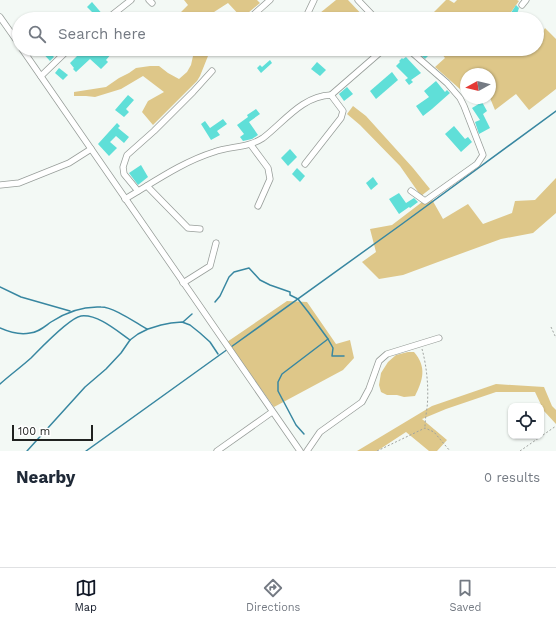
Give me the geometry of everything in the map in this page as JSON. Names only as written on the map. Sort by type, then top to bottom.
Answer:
[{"type":"street","points":[[116,12],[131,0]]},
{"type":"street","points":[[256,12],[270,0]]},
{"type":"street","points":[[308,12],[314,0]]},
{"type":"street","points":[[358,0],[369,12]]},
{"type":"street","points":[[0,18],[12,34]]},
{"type":"street","points":[[27,56],[300,451]]},
{"type":"street","points":[[41,76],[62,56]]},
{"type":"street","points":[[125,198],[184,164],[215,151],[251,145],[263,138],[287,116],[314,98],[323,95],[331,95],[376,56]]},
{"type":"street","points":[[411,191],[425,201],[476,164],[483,155],[460,98],[447,83],[416,56]]},
{"type":"street","points":[[138,191],[124,174],[123,167],[127,155],[154,131],[212,71]]},
{"type":"street","points":[[306,164],[341,118],[343,111],[331,95]]},
{"type":"street","points":[[251,145],[268,168],[270,179],[258,206]]},
{"type":"street","points":[[0,186],[19,183],[69,163],[91,149]]},
{"type":"street","points":[[147,186],[188,228],[200,229]]},
{"type":"street","points":[[184,283],[210,266],[216,242]]},
{"type":"street","points":[[307,451],[320,432],[362,402],[369,389],[379,361],[387,354],[440,338]]},
{"type":"street","points":[[217,451],[272,412]]},
{"type":"path","points":[[551,327],[556,338]]},
{"type":"path","points":[[421,343],[424,357],[427,390],[425,428]]},
{"type":"path","points":[[520,451],[556,426]]},
{"type":"path","points":[[377,451],[425,428],[434,432],[450,451]]},
{"type":"shaded area","points":[[184,0],[257,0],[260,3],[249,12],[236,12],[228,3],[214,12],[181,12],[188,5]]},
{"type":"shaded area","points":[[336,0],[348,0],[359,12],[321,12]]},
{"type":"shaded area","points":[[446,0],[454,3],[457,0],[519,1],[511,12],[434,12]]},
{"type":"shaded area","points":[[545,28],[556,39],[556,89],[529,110],[516,94],[495,110],[492,104],[496,104],[496,68],[460,68],[460,89],[435,67],[445,58],[443,56],[544,56]]},
{"type":"shaded area","points":[[193,56],[208,56],[197,81],[153,125],[142,112],[148,101],[164,92],[143,76],[121,89],[95,97],[74,96],[74,92],[106,87],[136,68],[159,66],[179,79],[187,72],[191,65]]},
{"type":"shaded area","points":[[353,106],[366,116],[430,189],[421,196],[400,166],[360,125],[347,114]]},
{"type":"shaded area","points":[[556,178],[556,213],[533,233],[501,239],[403,275],[379,279],[362,262],[376,252],[370,229],[392,225],[430,196],[443,219],[468,204],[483,224],[512,213],[515,201],[535,200]]},
{"type":"shaded area","points":[[287,301],[307,302],[336,344],[350,340],[354,358],[343,370],[274,407],[227,342]]},
{"type":"shaded area","points":[[414,352],[421,363],[422,368],[422,379],[415,396],[404,397],[387,395],[381,392],[379,385],[381,373],[388,362],[396,355]]},
{"type":"shaded area","points":[[496,384],[544,387],[552,406],[556,410],[556,424],[544,411],[544,403],[540,403],[535,392],[496,392],[422,419],[447,440],[437,451],[429,451],[406,432],[377,451],[357,451],[432,406]]},
{"type":"building","points":[[92,2],[101,12],[92,12],[87,7]]},
{"type":"building","points":[[516,5],[519,8],[518,12],[512,12]]},
{"type":"building","points":[[45,56],[54,57],[50,61]]},
{"type":"building","points":[[77,56],[109,56],[106,60],[108,62],[101,69],[90,59],[76,72],[70,63]]},
{"type":"building","points":[[406,57],[421,73],[411,80],[413,82],[409,85],[405,80],[408,78],[396,66],[402,58],[403,59]]},
{"type":"building","points":[[270,60],[272,63],[261,73],[257,68],[260,65],[262,67]]},
{"type":"building","points":[[317,62],[326,70],[320,76],[311,69]]},
{"type":"building","points":[[59,68],[68,75],[63,80],[55,73]]},
{"type":"building","points":[[392,72],[398,80],[376,99],[370,91]]},
{"type":"building","points":[[436,81],[445,92],[447,90],[450,93],[423,116],[416,106],[429,97],[424,91]]},
{"type":"building","points":[[347,87],[353,94],[344,101],[339,94]]},
{"type":"building","points":[[128,95],[134,100],[126,109],[129,112],[124,117],[115,110]]},
{"type":"building","points":[[479,104],[483,104],[487,111],[483,114],[490,128],[479,134],[475,122],[480,120],[472,108]]},
{"type":"building","points":[[256,109],[260,114],[249,122],[258,135],[252,139],[243,141],[240,137],[244,134],[237,125],[248,117],[247,115]]},
{"type":"building","points":[[223,119],[227,124],[217,131],[220,135],[211,140],[201,124],[205,121],[210,128]]},
{"type":"building","points":[[117,123],[120,126],[118,128],[129,137],[124,143],[116,136],[110,142],[117,148],[109,156],[98,144]]},
{"type":"building","points":[[454,126],[465,139],[468,137],[472,142],[461,152],[445,134]]},
{"type":"building","points":[[290,149],[297,157],[288,166],[281,158]]},
{"type":"building","points":[[141,165],[148,177],[138,185],[129,173]]},
{"type":"building","points":[[297,168],[305,176],[300,182],[292,174]]},
{"type":"building","points":[[373,177],[378,184],[371,190],[366,183]]},
{"type":"building","points":[[399,193],[406,203],[414,198],[418,202],[399,214],[389,199]]},
{"type":"waterway","points":[[231,347],[556,111]]},
{"type":"waterway","points":[[215,302],[220,296],[229,277],[234,272],[249,268],[260,280],[290,292],[290,295],[298,299],[328,339],[333,348],[332,356],[344,356]]},
{"type":"waterway","points":[[0,287],[21,297],[70,311]]},
{"type":"waterway","points":[[0,328],[11,332],[26,334],[36,332],[57,318],[68,313],[81,309],[101,307],[125,316],[147,329]]},
{"type":"waterway","points":[[183,322],[192,314]]},
{"type":"waterway","points":[[0,384],[70,322],[81,316],[101,320],[130,340]]},
{"type":"waterway","points":[[27,451],[85,387],[106,369],[121,353],[130,340],[138,334],[161,325],[182,322],[190,325],[200,333],[210,342],[218,354]]},
{"type":"waterway","points":[[304,434],[296,425],[278,391],[278,382],[282,374],[328,339]]},
{"type":"waterway","points":[[86,451],[228,349]]}]
